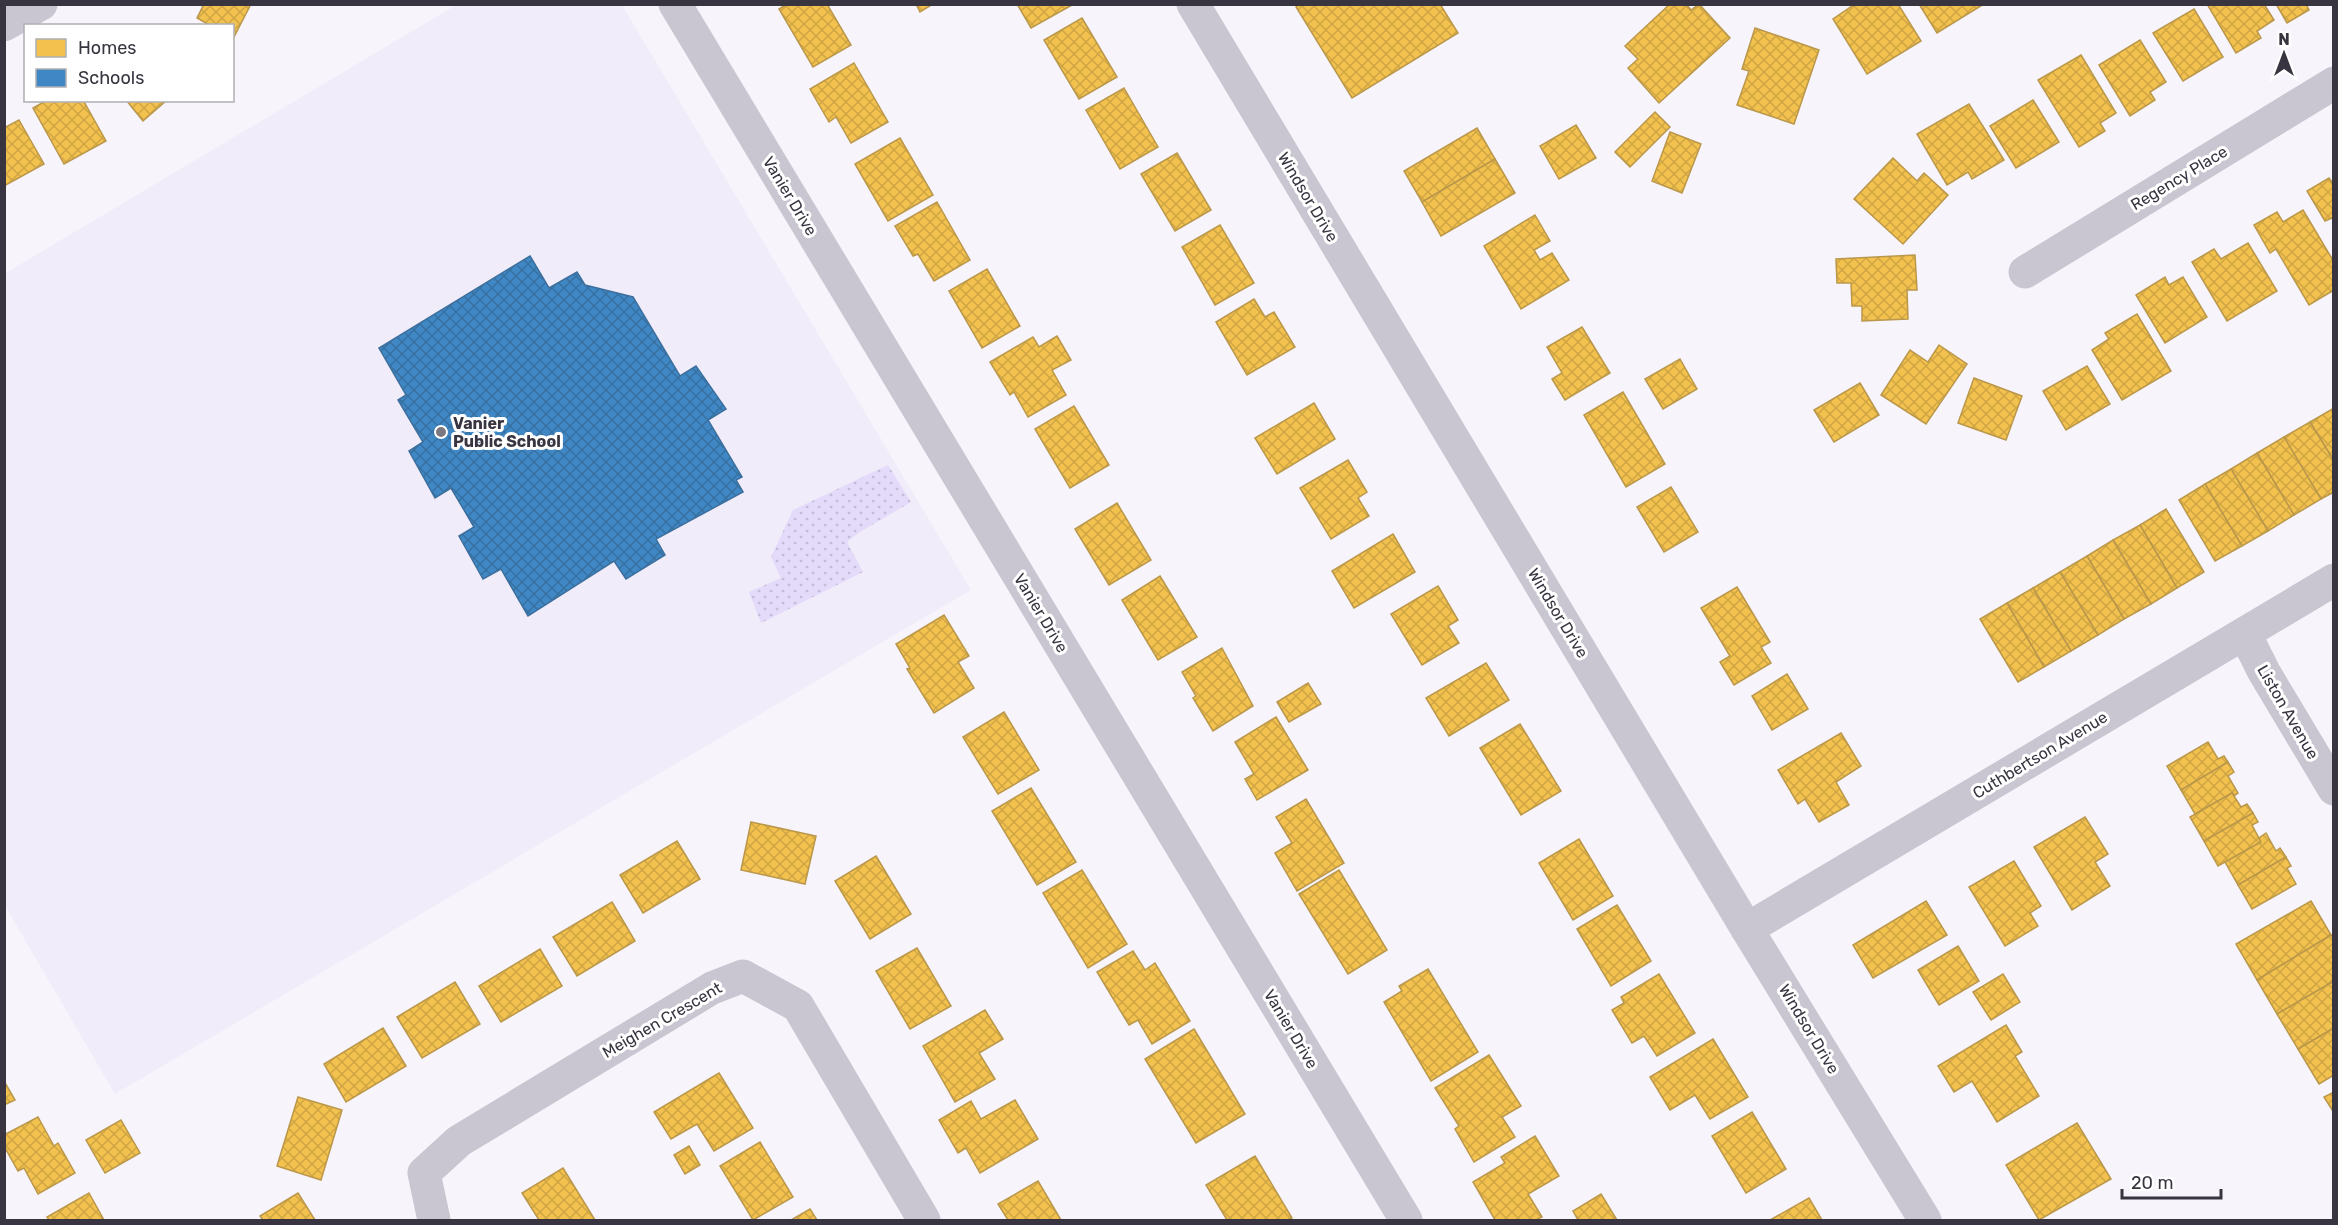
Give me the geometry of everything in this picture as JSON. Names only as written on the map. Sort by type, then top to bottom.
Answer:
[{"type":"street","points":[[4,25],[41,4]]},
{"type":"street","name":"Vanier Drive","points":[[675,4],[1406,1221]]},
{"type":"street","name":"Windsor Drive","points":[[1193,4],[1925,1221]]},
{"type":"street","name":"Regency Place","points":[[2025,272],[2334,83]]},
{"type":"street","name":"Cuthbertson Avenue","points":[[1748,929],[2334,580]]},
{"type":"street","name":"Liston Avenue","points":[[2245,634],[2264,672],[2334,789]]},
{"type":"street","name":"Meighen Crescent","points":[[434,1221],[424,1173],[459,1141],[712,988],[743,976],[798,1006],[924,1221]]},
{"type":"shaded area","name":"Vanier Public School","points":[[456,5],[622,5],[971,590],[115,1094],[5,906],[4,274]]},
{"type":"shaded area","points":[[888,465],[911,502],[847,542],[863,572],[761,623],[749,592],[781,578],[771,557],[793,510]]},
{"type":"building: Homes","points":[[204,4],[251,4],[234,37],[234,24],[208,24],[197,18]]},
{"type":"building: Homes","points":[[787,4],[827,4],[851,45],[813,67],[779,9]]},
{"type":"building: Homes","points":[[916,4],[933,4],[920,12]]},
{"type":"building: Homes","points":[[1017,4],[1072,4],[1072,5],[1031,28]]},
{"type":"building: Homes","points":[[1300,4],[1440,4],[1458,33],[1352,98],[1296,7]]},
{"type":"building: Homes","points":[[1670,4],[1686,4],[1691,10],[1699,4],[1730,38],[1659,103],[1628,68],[1638,59],[1625,46]]},
{"type":"building: Homes","points":[[1855,4],[1898,4],[1921,41],[1867,74],[1833,19]]},
{"type":"building: Homes","points":[[1919,4],[1984,4],[1937,33]]},
{"type":"building: Homes","points":[[2207,4],[2264,4],[2274,20],[2257,31],[2261,38],[2236,53]]},
{"type":"building: Homes","points":[[2276,4],[2306,4],[2309,10],[2287,23]]},
{"type":"building: Homes","points":[[2194,9],[2223,57],[2183,81],[2153,33]]},
{"type":"building: Homes","points":[[1082,18],[1117,77],[1079,99],[1044,40]]},
{"type":"building: Homes","points":[[1755,28],[1819,50],[1794,124],[1737,105],[1749,71],[1742,69]]},
{"type":"building: Homes","points":[[2140,40],[2166,82],[2150,92],[2155,100],[2130,116],[2099,65]]},
{"type":"building: Homes","points":[[2081,55],[2116,113],[2100,123],[2105,131],[2079,147],[2038,80]]},
{"type":"building: Homes","points":[[854,63],[888,122],[851,143],[836,117],[829,122],[810,89]]},
{"type":"building: Homes","points":[[1124,88],[1158,147],[1120,169],[1086,110]]},
{"type":"building: Homes","points":[[2033,100],[2059,142],[2016,168],[1990,126]]},
{"type":"building: Homes","points":[[44,102],[84,102],[106,141],[64,164],[33,108]]},
{"type":"building: Homes","points":[[128,102],[165,102],[143,121]]},
{"type":"building: Homes","points":[[1969,104],[2004,160],[1972,179],[1968,172],[1947,185],[1917,134]]},
{"type":"building: Homes","points":[[1655,112],[1670,127],[1630,167],[1615,152]]},
{"type":"building: Homes","points":[[19,120],[44,164],[4,186],[4,128]]},
{"type":"building: Homes","points":[[1576,125],[1596,158],[1559,179],[1540,146]]},
{"type":"building: Homes","points":[[1477,128],[1495,159],[1422,202],[1404,171]]},
{"type":"building: Homes","points":[[1670,132],[1701,144],[1682,193],[1652,181]]},
{"type":"building: Homes","points":[[900,138],[933,195],[888,221],[855,164]]},
{"type":"building: Homes","points":[[1177,153],[1211,210],[1175,231],[1141,174]]},
{"type":"building: Homes","points":[[1893,158],[1917,181],[1924,173],[1948,195],[1903,244],[1854,199]]},
{"type":"building: Homes","points":[[1495,159],[1515,193],[1441,236],[1422,202]]},
{"type":"building: Homes","points":[[2329,178],[2334,185],[2334,221],[2332,218],[2325,221],[2307,191]]},
{"type":"building: Homes","points":[[937,202],[970,260],[934,281],[918,254],[913,256],[895,226]]},
{"type":"building: Homes","points":[[2303,210],[2334,262],[2334,290],[2309,305],[2276,249],[2270,253],[2254,225],[2277,212],[2283,222]]},
{"type":"building: Homes","points":[[1535,215],[1550,241],[1534,250],[1540,260],[1552,253],[1569,280],[1521,309],[1484,246]]},
{"type":"building: Homes","points":[[1220,225],[1254,283],[1215,305],[1182,247]]},
{"type":"building: Homes","points":[[2248,243],[2277,291],[2227,321],[2192,262],[2214,249],[2221,259]]},
{"type":"building: Homes","points":[[1915,255],[1917,290],[1907,290],[1908,319],[1862,321],[1862,306],[1852,306],[1851,283],[1837,283],[1836,259]]},
{"type":"building: Homes","points":[[987,269],[1020,326],[982,348],[949,291]]},
{"type":"building: Homes","points":[[2165,277],[2169,285],[2183,277],[2207,317],[2165,343],[2136,295]]},
{"type":"building: Homes","points":[[1254,299],[1265,317],[1274,312],[1295,347],[1247,375],[1216,322]]},
{"type":"building: Homes","points":[[2137,314],[2171,371],[2122,400],[2092,350],[2109,339],[2105,333]]},
{"type":"building: Homes","points":[[1582,327],[1610,373],[1565,400],[1552,379],[1562,373],[1547,347]]},
{"type":"building: Homes","points":[[1057,336],[1071,360],[1052,370],[1066,395],[1028,417],[1014,392],[1010,395],[990,362],[1033,337],[1039,347]]},
{"type":"building: Homes","points":[[1939,345],[1967,364],[1926,424],[1881,395],[1910,350],[1928,362]]},
{"type":"building: Homes","points":[[1680,359],[1697,389],[1663,409],[1645,379]]},
{"type":"building: Homes","points":[[2087,366],[2110,404],[2066,430],[2043,391]]},
{"type":"building: Homes","points":[[1974,378],[2022,396],[2006,440],[1958,423]]},
{"type":"building: Homes","points":[[1860,383],[1879,415],[1834,442],[1814,410]]},
{"type":"building: Homes","points":[[1623,392],[1665,464],[1626,487],[1584,415]]},
{"type":"building: Homes","points":[[1314,403],[1335,439],[1277,474],[1255,438]]},
{"type":"building: Homes","points":[[1074,406],[1109,465],[1070,488],[1035,429]]},
{"type":"building: Homes","points":[[2334,408],[2334,461],[2310,422]]},
{"type":"building: Homes","points":[[2310,422],[2334,461],[2334,492],[2321,499],[2284,437]]},
{"type":"building: Homes","points":[[2284,437],[2321,499],[2294,515],[2257,453]]},
{"type":"building: Homes","points":[[2257,453],[2294,515],[2268,531],[2231,469]]},
{"type":"building: Homes","points":[[1348,460],[1367,492],[1358,498],[1369,516],[1331,539],[1300,488]]},
{"type":"building: Homes","points":[[2231,469],[2268,531],[2242,546],[2205,484]]},
{"type":"building: Homes","points":[[2205,484],[2242,546],[2215,561],[2179,500]]},
{"type":"building: Homes","points":[[1671,487],[1698,532],[1664,552],[1637,507]]},
{"type":"building: Homes","points":[[1117,503],[1151,560],[1109,585],[1075,529]]},
{"type":"building: Homes","points":[[2166,509],[2204,572],[2177,588],[2140,525]]},
{"type":"building: Homes","points":[[2140,525],[2177,588],[2151,604],[2113,540]]},
{"type":"building: Homes","points":[[1393,534],[1415,572],[1354,608],[1332,571]]},
{"type":"building: Homes","points":[[2113,540],[2151,604],[2124,619],[2087,556]]},
{"type":"building: Homes","points":[[2087,556],[2124,619],[2098,635],[2060,572]]},
{"type":"building: Homes","points":[[2060,572],[2098,635],[2071,651],[2033,588]]},
{"type":"building: Homes","points":[[1160,576],[1197,637],[1158,660],[1122,600]]},
{"type":"building: Homes","points":[[1438,586],[1458,620],[1448,626],[1459,643],[1422,665],[1391,614]]},
{"type":"building: Homes","points":[[1737,587],[1770,642],[1761,647],[1771,663],[1734,685],[1720,662],[1730,656],[1701,608]]},
{"type":"building: Homes","points":[[2033,588],[2071,651],[2044,667],[2007,603]]},
{"type":"building: Homes","points":[[2007,603],[2044,667],[2018,682],[1980,619]]},
{"type":"building: Homes","points":[[944,615],[969,656],[958,662],[974,688],[934,713],[907,669],[910,668],[896,644]]},
{"type":"building: Homes","points":[[1222,648],[1253,706],[1213,731],[1193,698],[1196,696],[1182,672]]},
{"type":"building: Homes","points":[[1486,663],[1509,700],[1449,736],[1426,698]]},
{"type":"building: Homes","points":[[1787,674],[1808,709],[1772,730],[1752,696]]},
{"type":"building: Homes","points":[[1308,683],[1321,704],[1289,722],[1277,702]]},
{"type":"building: Homes","points":[[1004,712],[1039,770],[998,794],[963,737]]},
{"type":"building: Homes","points":[[1276,717],[1308,770],[1257,800],[1245,779],[1254,774],[1235,742]]},
{"type":"building: Homes","points":[[1520,724],[1561,791],[1521,815],[1480,748]]},
{"type":"building: Homes","points":[[1841,733],[1861,766],[1836,782],[1849,805],[1819,822],[1805,799],[1798,804],[1778,770]]},
{"type":"building: Homes","points":[[2208,742],[2218,759],[2224,756],[2228,762],[2181,790],[2167,766]]},
{"type":"building: Homes","points":[[2228,762],[2234,772],[2228,776],[2238,793],[2234,796],[2232,793],[2195,814],[2181,790]]},
{"type":"building: Homes","points":[[1031,788],[1076,862],[1037,885],[992,811]]},
{"type":"building: Homes","points":[[2232,793],[2241,807],[2247,804],[2253,813],[2204,841],[2190,817]]},
{"type":"building: Homes","points":[[1306,799],[1344,863],[1297,891],[1275,853],[1292,843],[1276,817]]},
{"type":"building: Homes","points":[[2253,813],[2258,822],[2252,825],[2261,842],[2218,866],[2204,841]]},
{"type":"building: Homes","points":[[2085,817],[2108,854],[2095,862],[2110,886],[2072,910],[2034,847]]},
{"type":"building: Homes","points":[[751,822],[816,836],[805,884],[741,870]]},
{"type":"building: Homes","points":[[2266,833],[2276,851],[2280,848],[2286,857],[2238,885],[2225,862],[2261,842],[2259,838]]},
{"type":"building: Homes","points":[[1579,839],[1613,896],[1573,920],[1539,863]]},
{"type":"building: Homes","points":[[677,841],[700,879],[643,913],[620,875]]},
{"type":"building: Homes","points":[[876,856],[911,914],[870,939],[835,881]]},
{"type":"building: Homes","points":[[2286,857],[2291,866],[2287,868],[2296,884],[2252,909],[2238,885]]},
{"type":"building: Homes","points":[[2014,861],[2041,906],[2030,913],[2038,926],[2005,946],[1969,887]]},
{"type":"building: Homes","points":[[1082,870],[1127,944],[1088,968],[1043,893]]},
{"type":"building: Homes","points":[[1339,870],[1387,950],[1348,974],[1299,894]]},
{"type":"building: Homes","points":[[1926,901],[1947,935],[1873,978],[1853,945]]},
{"type":"building: Homes","points":[[2311,901],[2331,935],[2257,980],[2236,944]]},
{"type":"building: Homes","points":[[612,902],[635,941],[577,976],[553,937]]},
{"type":"building: Homes","points":[[1617,905],[1651,961],[1611,986],[1577,929]]},
{"type":"building: Homes","points":[[2331,935],[2334,939],[2334,981],[2277,1014],[2257,980]]},
{"type":"building: Homes","points":[[1958,946],[1979,981],[1939,1005],[1918,970]]},
{"type":"building: Homes","points":[[917,948],[951,1006],[910,1029],[876,971]]},
{"type":"building: Homes","points":[[540,949],[562,986],[501,1022],[479,986]]},
{"type":"building: Homes","points":[[1133,951],[1145,970],[1155,963],[1190,1021],[1152,1044],[1138,1020],[1129,1025],[1097,972]]},
{"type":"building: Homes","points":[[1428,969],[1478,1052],[1431,1081],[1384,1002],[1402,991],[1399,986]]},
{"type":"building: Homes","points":[[1659,974],[1695,1033],[1657,1056],[1644,1036],[1632,1043],[1612,1010],[1624,1003],[1621,997]]},
{"type":"building: Homes","points":[[2003,974],[2020,1002],[1991,1020],[1973,992]]},
{"type":"building: Homes","points":[[2334,981],[2334,1028],[2298,1049],[2277,1014]]},
{"type":"building: Homes","points":[[455,982],[480,1024],[422,1058],[397,1017]]},
{"type":"building: Homes","points":[[985,1010],[1003,1039],[979,1053],[995,1079],[955,1102],[923,1046]]},
{"type":"building: Homes","points":[[2006,1025],[2022,1052],[2015,1056],[2039,1096],[1997,1122],[1972,1081],[1954,1092],[1938,1066]]},
{"type":"building: Homes","points":[[383,1028],[406,1066],[346,1102],[324,1064]]},
{"type":"building: Homes","points":[[2334,1028],[2334,1075],[2319,1084],[2298,1049]]},
{"type":"building: Homes","points":[[1194,1029],[1245,1114],[1196,1143],[1145,1059]]},
{"type":"building: Homes","points":[[1713,1039],[1748,1097],[1710,1119],[1695,1095],[1670,1110],[1650,1077]]},
{"type":"building: Homes","points":[[1489,1055],[1521,1106],[1502,1117],[1515,1137],[1474,1162],[1455,1129],[1459,1126],[1435,1088]]},
{"type":"building: Homes","points":[[719,1073],[753,1128],[714,1151],[697,1124],[671,1139],[654,1112]]},
{"type":"building: Homes","points":[[4,1081],[15,1100],[4,1105]]},
{"type":"building: Homes","points":[[2334,1092],[2334,1113],[2324,1097]]},
{"type":"building: Homes","points":[[298,1097],[342,1110],[321,1180],[277,1166]]},
{"type":"building: Homes","points":[[1015,1100],[1038,1139],[980,1173],[966,1148],[958,1153],[939,1120],[971,1101],[981,1119]]},
{"type":"building: Homes","points":[[1752,1112],[1786,1169],[1746,1193],[1712,1136]]},
{"type":"building: Homes","points":[[38,1117],[54,1146],[58,1143],[75,1173],[38,1194],[24,1168],[18,1171],[4,1146],[4,1135]]},
{"type":"building: Homes","points":[[121,1120],[140,1153],[105,1173],[86,1140]]},
{"type":"building: Homes","points":[[2077,1123],[2111,1179],[2039,1220],[2006,1165]]},
{"type":"building: Homes","points":[[1535,1136],[1559,1176],[1528,1194],[1542,1217],[1536,1220],[1495,1220],[1473,1182],[1505,1163],[1501,1157]]},
{"type":"building: Homes","points":[[760,1142],[793,1197],[753,1220],[720,1166]]},
{"type":"building: Homes","points":[[689,1146],[700,1165],[685,1174],[674,1155]]},
{"type":"building: Homes","points":[[1255,1156],[1292,1218],[1288,1220],[1227,1220],[1206,1185]]},
{"type":"building: Homes","points":[[563,1168],[595,1220],[539,1220],[522,1193]]},
{"type":"building: Homes","points":[[1038,1181],[1061,1220],[1008,1220],[998,1204]]},
{"type":"building: Homes","points":[[89,1193],[104,1220],[49,1220],[47,1217]]},
{"type":"building: Homes","points":[[298,1193],[315,1220],[263,1220],[260,1216]]},
{"type":"building: Homes","points":[[1601,1194],[1617,1220],[1578,1220],[1573,1211]]},
{"type":"building: Homes","points":[[1809,1198],[1822,1220],[1770,1220]]},
{"type":"building: Homes","points":[[810,1209],[817,1220],[791,1220]]},
{"type":"building: Schools","points":[[530,256],[549,288],[577,272],[585,285],[633,297],[680,376],[696,366],[726,409],[708,420],[742,477],[736,480],[743,492],[656,539],[665,555],[626,579],[614,561],[528,616],[501,569],[483,579],[459,536],[474,527],[451,488],[435,498],[409,451],[423,442],[398,400],[406,395],[379,348]]},
{"type":"place","name":"Vanier Public School","points":[[441,432]]}]
